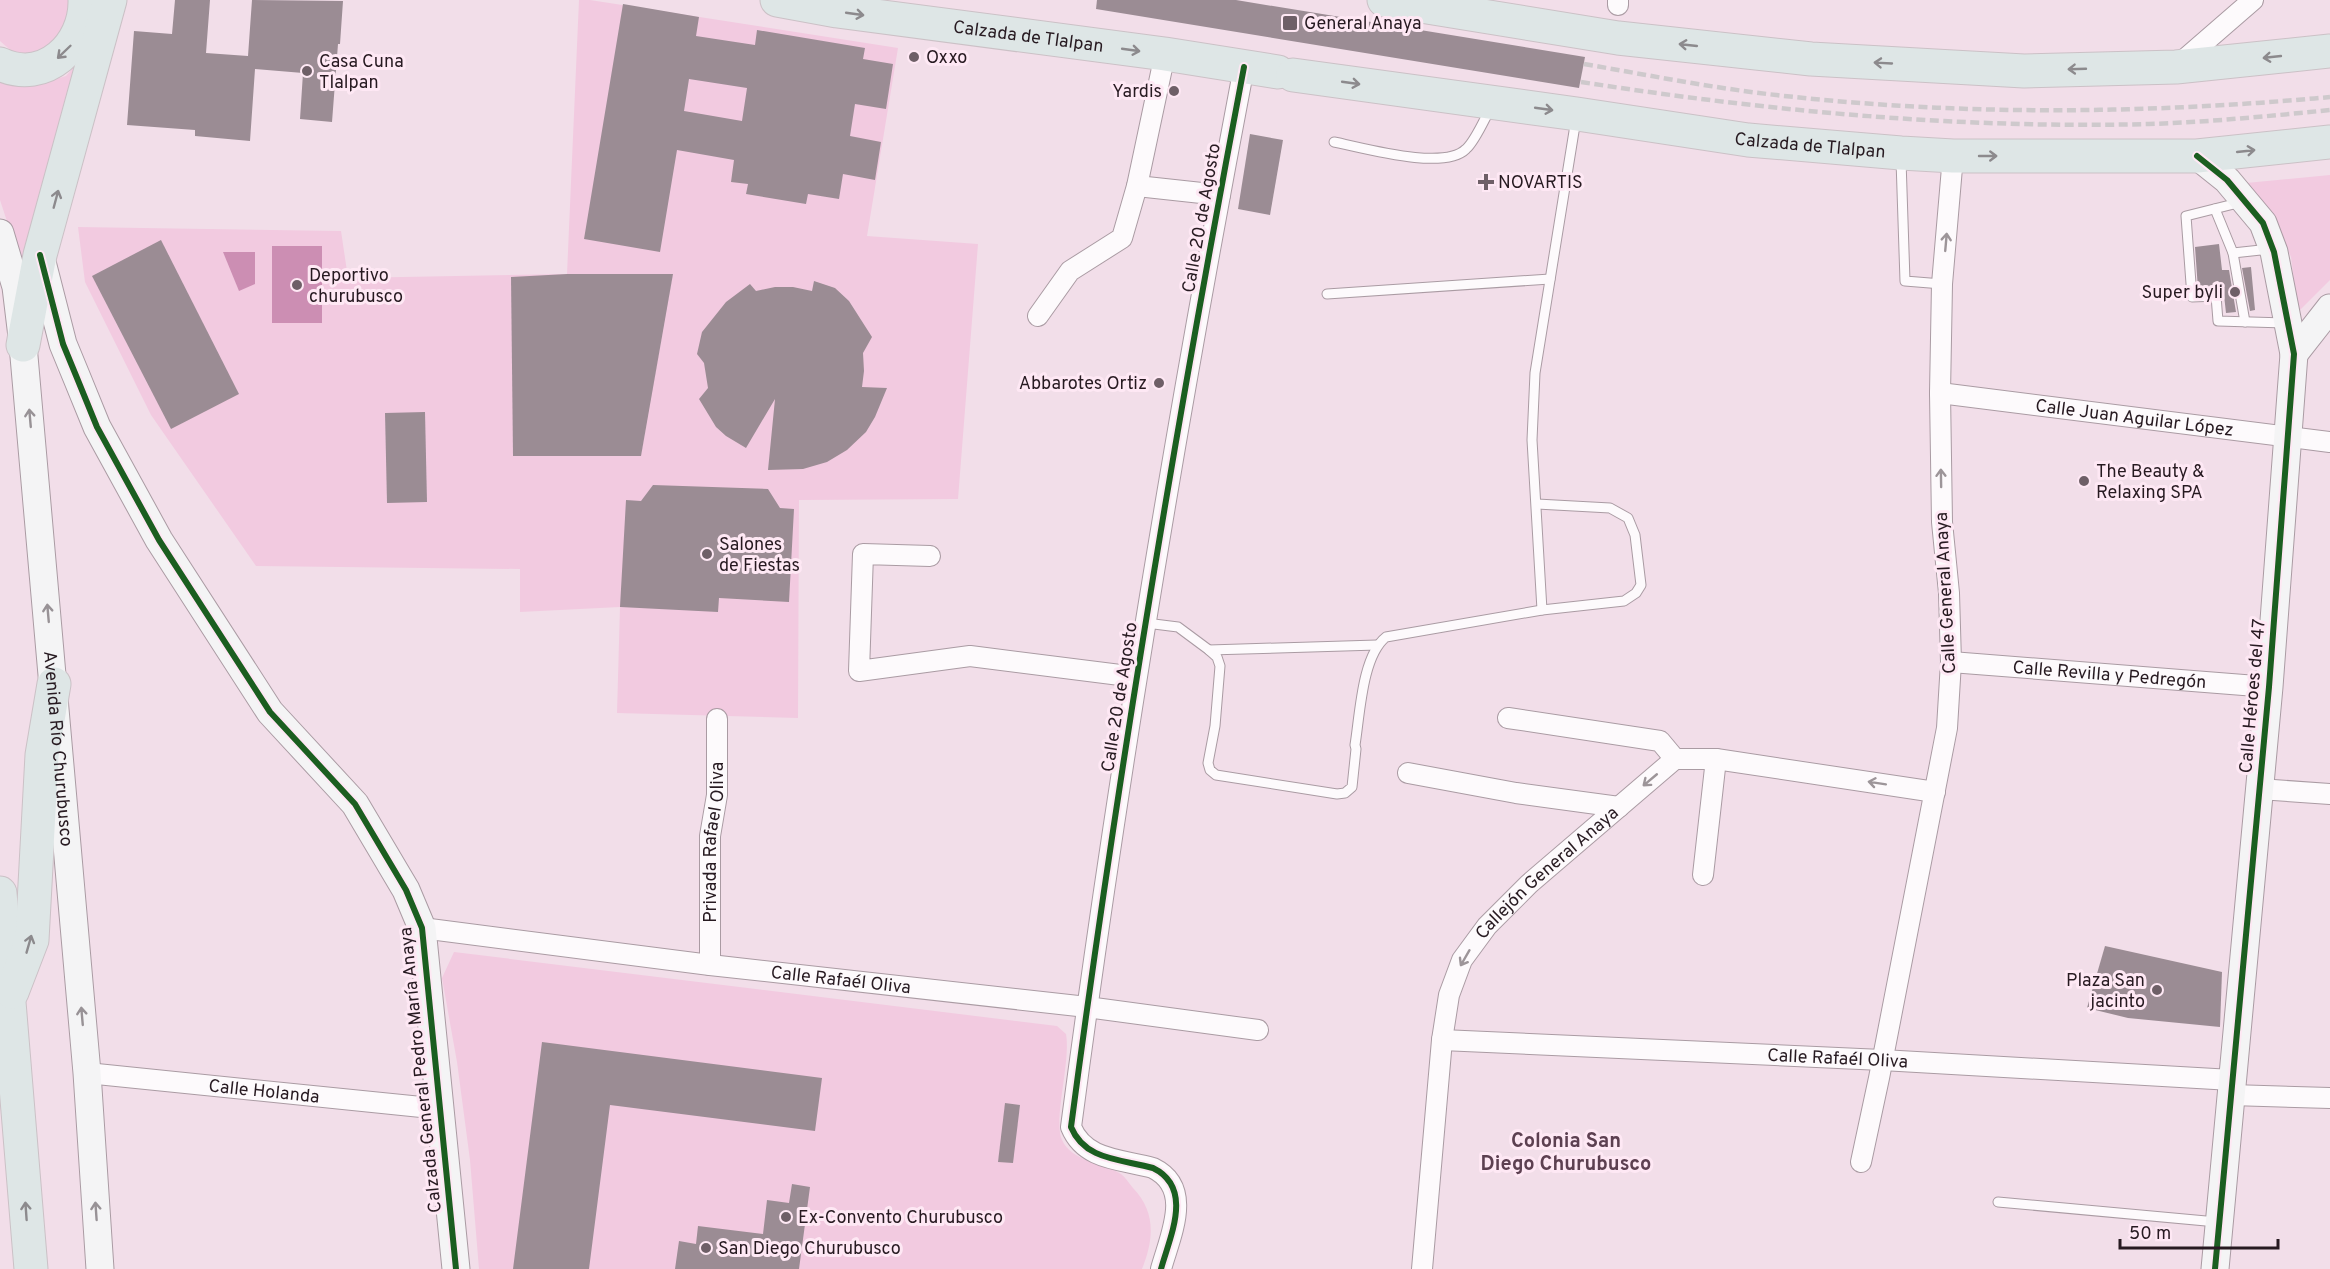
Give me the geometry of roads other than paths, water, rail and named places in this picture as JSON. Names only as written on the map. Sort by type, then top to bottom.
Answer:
[{"type":"highway","points":[[0,64],[9,68],[30,70],[43,67],[62,56],[79,33],[85,0]]},
{"type":"highway","points":[[23,345],[40,255],[110,0]]},
{"type":"highway","name":"Calzada de Tlalpan","points":[[777,0],[849,13],[1165,54],[1748,140],[1953,156],[2197,156],[2330,142]]},
{"type":"highway","points":[[1384,0],[1618,38],[1811,59],[2024,71],[2176,67],[2330,51]]},
{"type":"highway","points":[[9,999],[32,940],[42,755],[54,684]]},
{"type":"highway","points":[[0,893],[31,1269]]},
{"type":"street","points":[[2176,67],[2253,0]]},
{"type":"street","points":[[1038,316],[1070,271],[1122,238],[1137,186],[1165,54]]},
{"type":"street","name":"Calle 20 de Agosto","points":[[1161,1269],[1178,1209],[1174,1190],[1169,1180],[1153,1168],[1087,1150],[1075,1138],[1071,1127],[1136,677],[1244,67]]},
{"type":"street","name":"Calle General Anaya","points":[[1861,1162],[1947,728],[1951,663],[1942,522],[1940,393],[1942,284],[1953,156]]},
{"type":"street","name":"Calle Héroes del 47","points":[[2197,156],[2227,180],[2263,223],[2272,249],[2294,354],[2269,687],[2215,1269]]},
{"type":"street","points":[[1137,186],[1220,195]]},
{"type":"street","name":"Avenida Río Churubusco","points":[[0,233],[16,287],[23,345],[87,1073],[100,1269]]},
{"type":"street","name":"Calzada General Pedro María Anaya","points":[[40,255],[63,344],[97,427],[159,540],[270,712],[355,804],[406,890],[422,928],[456,1269]]},
{"type":"street","points":[[2294,354],[2330,308]]},
{"type":"street","name":"Calle Juan Aguilar López","points":[[1940,393],[2330,442]]},
{"type":"street","points":[[930,556],[863,554],[859,671],[970,656],[1136,677]]},
{"type":"street","name":"Calle Revilla y Pedregón","points":[[1951,663],[2269,687]]},
{"type":"street","points":[[1508,718],[1660,741],[1675,759],[1716,759],[1935,792]]},
{"type":"street","name":"Privada Rafael Oliva","points":[[710,965],[710,836],[717,795],[717,719]]},
{"type":"street","name":"Callejón General Anaya","points":[[1422,1269],[1442,1040],[1449,995],[1462,960],[1487,926],[1529,884],[1675,759]]},
{"type":"street","points":[[1703,875],[1716,759]]},
{"type":"street","points":[[1408,773],[1516,793],[1619,807]]},
{"type":"street","points":[[2259,789],[2330,794]]},
{"type":"street","name":"Calle Rafaél Oliva","points":[[422,928],[710,965],[1087,1007],[1258,1030]]},
{"type":"street","name":"Calle Rafaél Oliva","points":[[1442,1040],[1882,1060],[2232,1087],[2330,1098]]},
{"type":"street","name":"Calle Holanda","points":[[87,1073],[441,1109]]},
{"type":"lane","points":[[1334,142],[1432,160],[1450,158],[1466,149],[1494,102]]},
{"type":"lane","points":[[1542,610],[1532,440],[1535,373],[1577,114]]},
{"type":"lane","points":[[1901,153],[1905,281],[1942,284]]},
{"type":"lane","points":[[2245,201],[2186,216],[2192,297],[2216,296],[2218,321],[2289,324]]},
{"type":"lane","points":[[2215,209],[2233,253],[2245,322]]},
{"type":"lane","points":[[2233,253],[2272,249]]},
{"type":"lane","points":[[1327,294],[1551,279]]},
{"type":"lane","points":[[1146,623],[1178,627],[1217,657],[1220,666],[1215,726],[1208,754],[1210,770],[1216,775],[1337,794],[1345,793],[1352,788],[1357,733],[1369,664],[1377,645],[1386,637],[1542,610],[1624,601],[1636,593],[1641,585],[1635,535],[1628,518],[1610,508],[1537,504]]},
{"type":"lane","points":[[1209,650],[1377,645]]},
{"type":"lane","points":[[1998,1202],[2219,1222]]},
{"type":"railway","points":[[1584,64],[1752,92],[1914,107],[2122,109],[2192,107],[2330,97]]},
{"type":"railway","points":[[1581,82],[1722,102],[1864,116],[2006,124],[2149,124],[2240,119],[2330,110]]},
{"type":"place","name":"General Anaya","points":[[1290,23]]},
{"type":"place","name":"Oxxo","points":[[914,57]]},
{"type":"place","name":"Casa Cuna Tlalpan","points":[[307,71]]},
{"type":"place","name":"Yardis","points":[[1174,91]]},
{"type":"place","name":"NOVARTIS","points":[[1486,182]]},
{"type":"place","name":"Deportivo churubusco","points":[[297,285]]},
{"type":"place","name":"Super byli","points":[[2235,292]]},
{"type":"place","name":"Abbarotes Ortiz","points":[[1159,383]]},
{"type":"place","name":"The Beauty & Relaxing SPA","points":[[2084,481]]},
{"type":"place","name":"Salones de Fiestas","points":[[707,554]]},
{"type":"place","name":"Plaza San jacinto","points":[[2157,990]]},
{"type":"place","name":"Ex-Convento Churubusco","points":[[786,1217]]},
{"type":"place","name":"San Diego Churubusco","points":[[706,1248]]},
{"type":"district","name":"Colonia San Diego Churubusco","points":[[1566,1152]]}]
